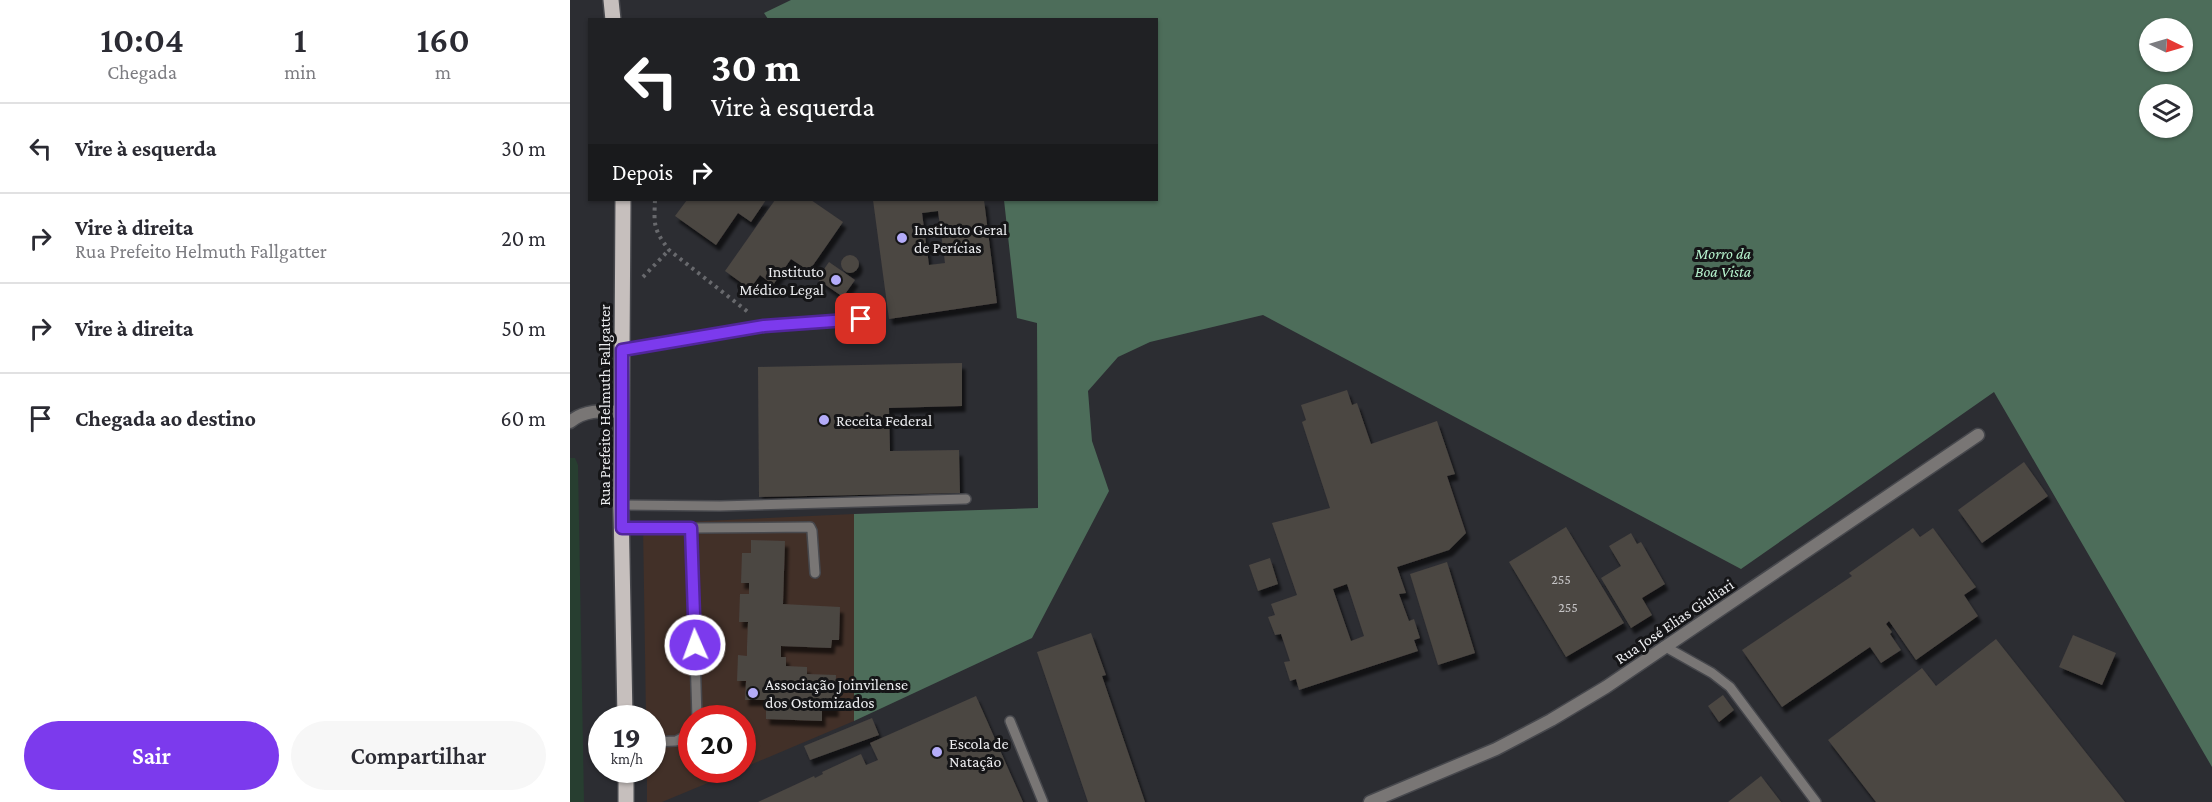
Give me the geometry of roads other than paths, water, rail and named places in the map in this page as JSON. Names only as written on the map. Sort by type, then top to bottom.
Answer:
[{"type":"main road","points":[[610,0],[613,18]]},
{"type":"main road","name":"Rua Prefeito Helmuth Fallgatter","points":[[623,201],[621,505],[624,705]]},
{"type":"main road","points":[[626,783],[626,802]]},
{"type":"street","points":[[570,422],[576,417],[595,411],[622,412]]},
{"type":"street","name":"Rua José Elias Giuliari","points":[[1370,802],[1496,749],[1606,687],[1978,435]]},
{"type":"lane","points":[[622,350],[764,326],[861,319]]},
{"type":"lane","points":[[621,505],[720,506],[966,499]]},
{"type":"lane","points":[[622,528],[810,528],[815,573]]},
{"type":"lane","points":[[691,528],[697,705]]},
{"type":"lane","points":[[1664,646],[1712,673],[1730,687],[1816,802]]},
{"type":"lane","points":[[1010,721],[1043,802]]},
{"type":"place","name":"Instituto Geral de Perícias","points":[[902,238]]},
{"type":"place","name":"Instituto Médico Legal","points":[[836,280]]},
{"type":"place","name":"Receita Federal","points":[[824,420]]},
{"type":"place","name":"Associação Joinvilense dos Ostomizados","points":[[753,693]]},
{"type":"place","name":"Escola de Natação","points":[[937,752]]},
{"type":"park label","name":"Morro da Boa Vista","points":[[1723,262]]}]
